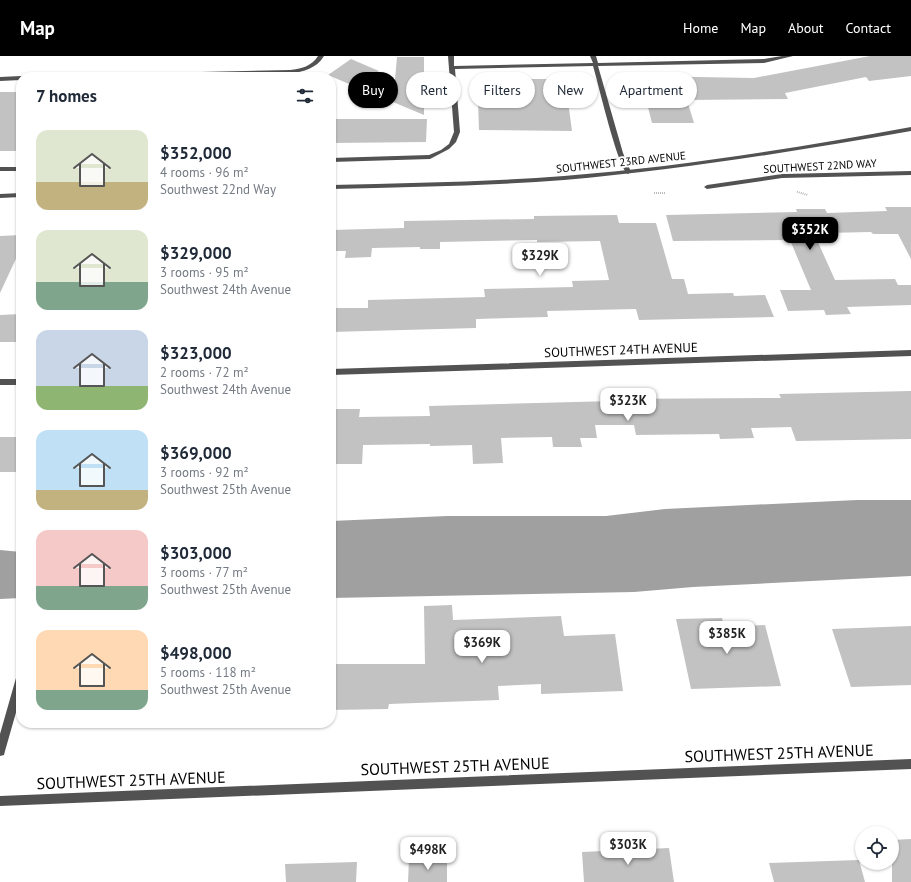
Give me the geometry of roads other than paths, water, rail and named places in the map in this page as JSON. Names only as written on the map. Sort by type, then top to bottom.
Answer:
[{"type":"street","points":[[290,72],[309,68],[318,61],[321,56]]},
{"type":"street","points":[[336,160],[430,157],[441,153],[450,147],[456,140],[457,132],[451,56]]},
{"type":"street","points":[[593,56],[620,153],[628,172]]},
{"type":"street","points":[[452,68],[764,61],[790,56]]},
{"type":"street","points":[[0,79],[16,78]]},
{"type":"street","name":"SOUTHWEST 23RD AVENUE","points":[[336,187],[532,180],[628,172],[772,154],[911,129]]},
{"type":"street","points":[[0,170],[16,169]]},
{"type":"street","name":"SOUTHWEST 22ND WAY","points":[[706,187],[782,176],[911,173]]},
{"type":"street","points":[[0,196],[16,196]]},
{"type":"street","name":"SOUTHWEST 24TH AVENUE","points":[[336,372],[911,353]]},
{"type":"street","points":[[0,382],[16,382]]},
{"type":"street","points":[[0,751],[16,695]]},
{"type":"street","name":"SOUTHWEST 25TH AVENUE","points":[[0,801],[911,764]]}]
